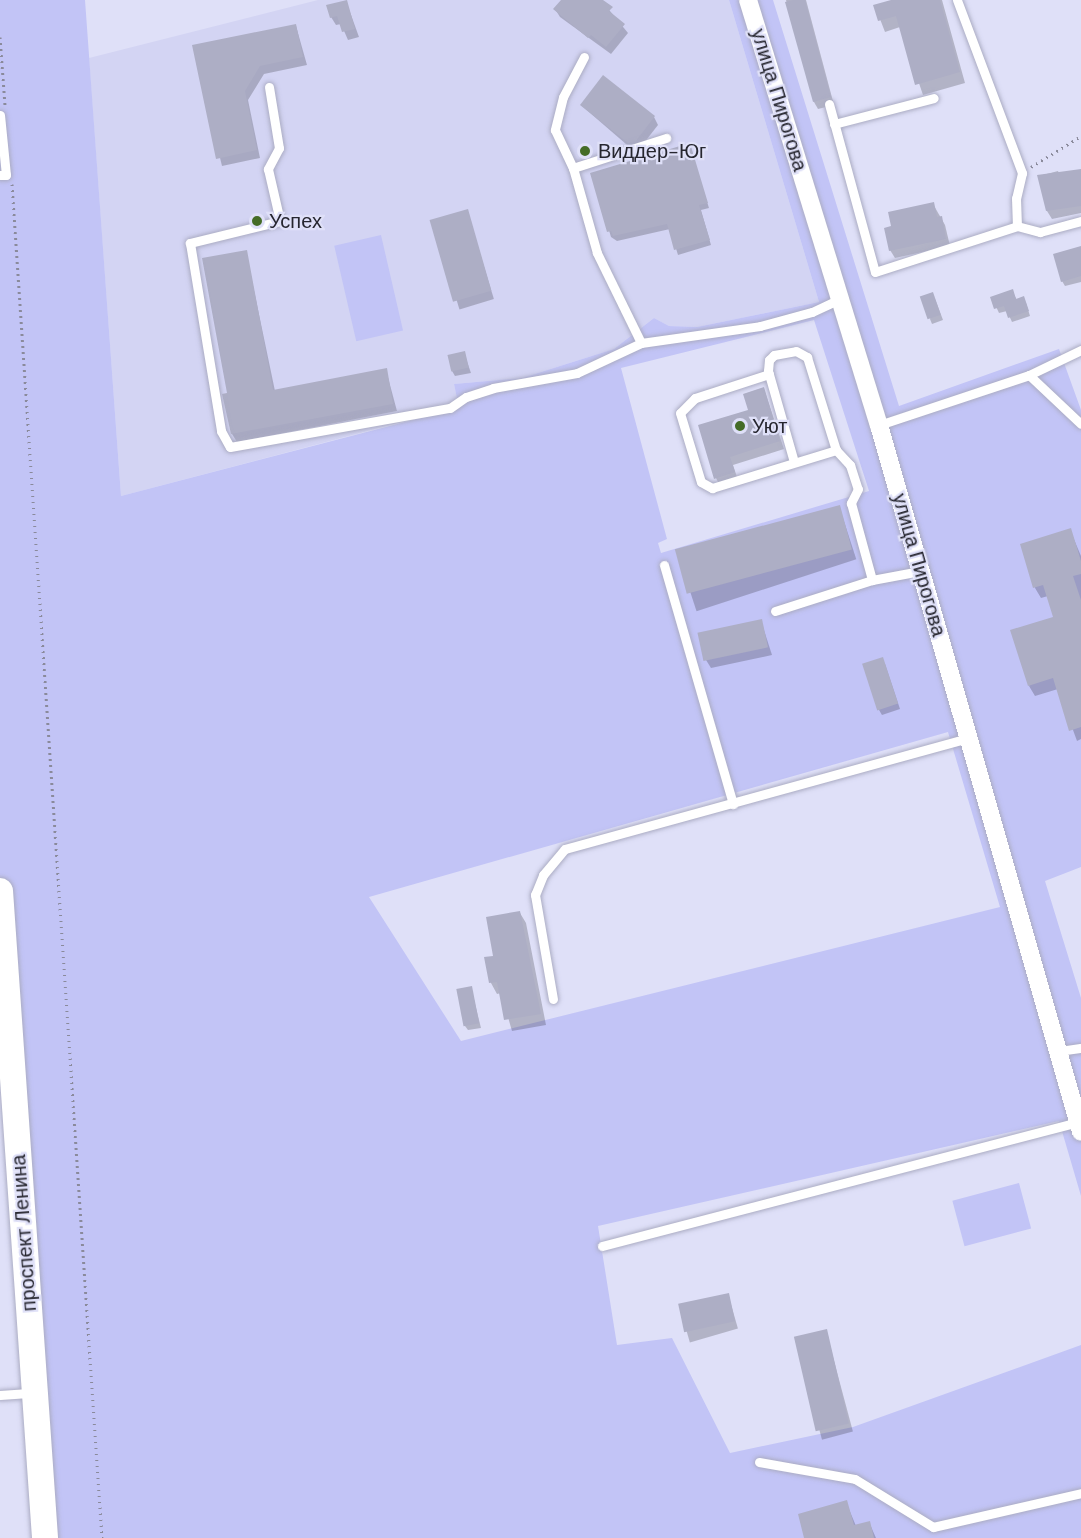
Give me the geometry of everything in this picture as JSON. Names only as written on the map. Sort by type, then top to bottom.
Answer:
[{"type":"main road","name":"проспект Ленина","points":[[0,891],[7,1083],[35,1392],[45,1538]]},
{"type":"street","name":"улица Пирогова","points":[[748,0],[879,425],[1080,1127]]},
{"type":"lane","points":[[957,0],[1022,173],[1016,198],[1017,226]]},
{"type":"lane","points":[[584,57],[563,98],[555,130],[573,168],[597,253],[641,344]]},
{"type":"lane","points":[[270,87],[279,148],[268,169],[280,221],[190,243],[221,431],[230,447],[450,408],[466,397],[493,388],[577,373],[641,344],[760,326],[812,312],[840,298]]},
{"type":"lane","points":[[834,124],[934,98]]},
{"type":"lane","points":[[830,104],[875,272],[1017,226],[1040,232],[1081,221]]},
{"type":"lane","points":[[0,175],[6,175],[3,115]]},
{"type":"lane","points":[[573,168],[666,138]]},
{"type":"lane","points":[[879,425],[1029,375],[1081,350]]},
{"type":"lane","points":[[794,462],[769,374],[769,360],[774,355],[796,351],[807,357],[836,450],[850,465],[858,489],[851,503],[872,580]]},
{"type":"lane","points":[[769,374],[695,398],[680,413],[680,423],[697,476],[704,486],[712,488],[836,450]]},
{"type":"lane","points":[[1029,375],[1081,424]]},
{"type":"lane","points":[[664,565],[733,804]]},
{"type":"lane","points":[[775,611],[872,580],[920,571]]},
{"type":"lane","points":[[553,999],[535,895],[543,875],[565,849],[968,738]]},
{"type":"lane","points":[[1059,1051],[1081,1048]]},
{"type":"lane","points":[[602,1246],[1080,1127]]},
{"type":"lane","points":[[0,1395],[35,1392]]},
{"type":"lane","points":[[759,1462],[855,1479],[933,1527],[1081,1493]]},
{"type":"path","points":[[0,37],[3,115]]},
{"type":"path","points":[[1022,173],[1081,136]]},
{"type":"path","points":[[12,183],[102,1538]]},
{"type":"shaded area","points":[[0,0],[85,0],[121,496],[459,408],[454,384],[522,378],[614,349],[654,318],[669,326],[697,327],[819,302],[729,0],[773,0],[899,406],[1059,349],[1081,410],[1081,867],[1045,881],[1081,998],[1081,1196],[1059,1121],[598,1226],[617,1345],[672,1338],[730,1453],[853,1427],[1081,1345],[1081,1538],[45,1538],[0,891]],"holes":[[[814,320],[869,491],[661,553],[658,543],[667,539],[621,368]],[[948,732],[1000,907],[461,1041],[369,897]]]},
{"type":"shaded area","points":[[318,0],[729,0],[819,302],[697,327],[669,326],[654,318],[614,349],[522,378],[454,384],[459,407],[121,496],[89,58]]},
{"type":"shaded area","points":[[381,235],[403,330],[356,341],[334,246]]},
{"type":"shaded area","points":[[1019,1183],[1031,1228],[965,1246],[952,1201]]},
{"type":"building","points":[[347,0],[355,29],[342,32],[337,16],[330,18],[326,5]]},
{"type":"building","points":[[561,0],[603,0],[613,7],[609,11],[625,24],[606,47],[591,35],[588,38],[553,9]]},
{"type":"building","points":[[805,0],[831,97],[813,102],[785,2]]},
{"type":"building","points":[[891,0],[940,0],[960,72],[915,85],[896,16],[878,21],[873,5]]},
{"type":"building","points":[[296,24],[303,57],[260,66],[245,91],[257,150],[216,159],[192,45]]},
{"type":"building","points":[[603,75],[655,116],[636,141],[628,143],[580,105]]},
{"type":"building","points":[[690,143],[708,203],[699,205],[710,240],[674,250],[667,224],[613,236],[611,231],[607,232],[590,173]]},
{"type":"building","points":[[1081,169],[1081,206],[1046,211],[1037,175]]},
{"type":"building","points":[[934,202],[937,217],[942,216],[946,239],[889,251],[884,228],[891,226],[888,212]]},
{"type":"building","points":[[468,209],[491,291],[453,302],[430,220]]},
{"type":"building","points":[[1081,246],[1081,276],[1061,282],[1053,254]]},
{"type":"building","points":[[247,250],[273,390],[387,368],[393,404],[231,434],[222,394],[227,393],[202,258]]},
{"type":"building","points":[[1013,289],[1016,299],[1024,296],[1029,311],[1008,318],[1004,306],[994,309],[990,297]]},
{"type":"building","points":[[933,292],[941,315],[928,319],[920,297]]},
{"type":"building","points":[[465,351],[469,368],[451,372],[447,355]]},
{"type":"building","points":[[764,387],[780,441],[730,457],[735,472],[714,479],[698,425],[748,410],[743,394]]},
{"type":"building","points":[[840,505],[852,549],[687,594],[675,549]]},
{"type":"building","points":[[1071,528],[1081,561],[1081,574],[1073,576],[1081,600],[1081,727],[1069,731],[1053,678],[1028,686],[1010,630],[1053,617],[1043,585],[1033,588],[1020,544]]},
{"type":"building","points":[[762,619],[768,647],[703,661],[697,633]]},
{"type":"building","points":[[883,657],[898,704],[877,710],[862,664]]},
{"type":"building","points":[[520,911],[541,1014],[504,1020],[497,982],[489,983],[484,957],[493,956],[486,917]]},
{"type":"building","points":[[472,986],[479,1023],[464,1026],[456,989]]},
{"type":"building","points":[[729,1293],[735,1321],[684,1332],[678,1304]]},
{"type":"building","points":[[827,1329],[849,1424],[816,1431],[794,1337]]},
{"type":"building","points":[[847,1500],[854,1525],[870,1521],[874,1538],[804,1538],[798,1514]]},
{"type":"place","name":"Виддер-Юг","points":[[585,151]]},
{"type":"place","name":"Успех","points":[[257,221]]},
{"type":"place","name":"Уют","points":[[740,426]]}]
